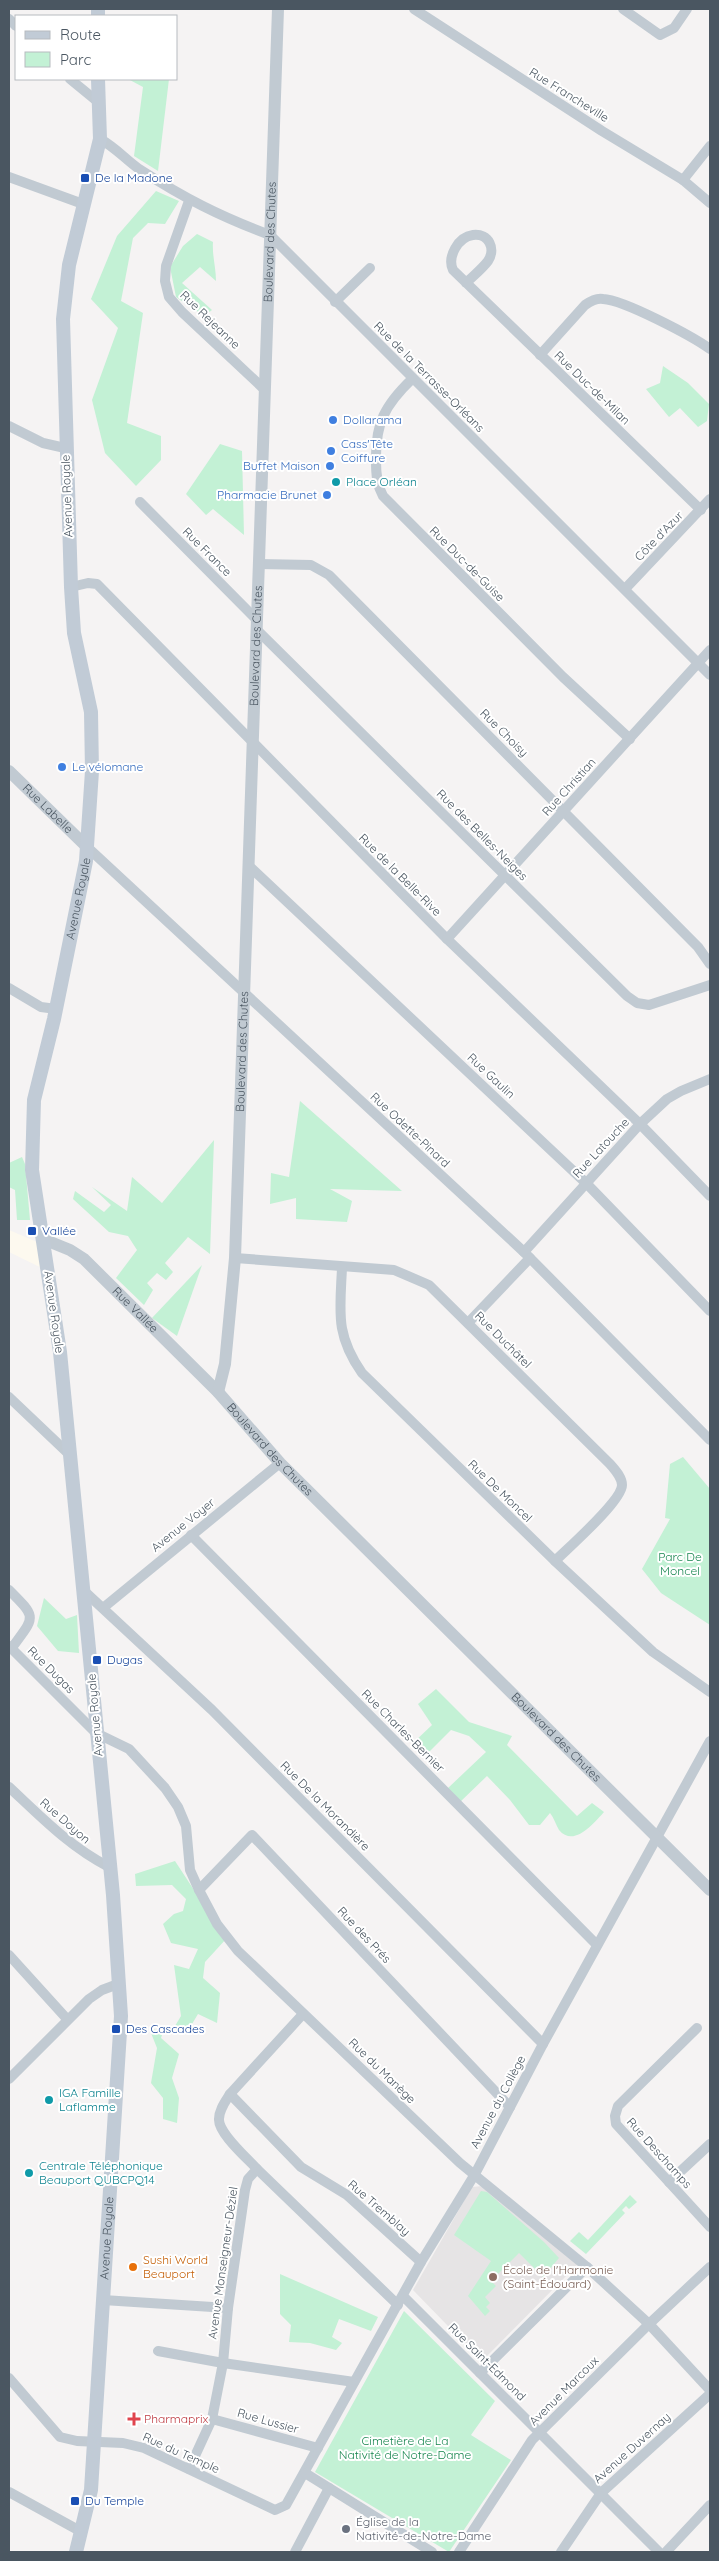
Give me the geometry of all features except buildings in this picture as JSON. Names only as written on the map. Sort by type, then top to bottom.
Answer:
[{"type":"main road","name":"Avenue Royale","points":[[76,2552],[91,2490],[121,2016],[84,1590],[60,1352],[32,1170],[34,1100],[56,1008],[86,861],[92,771],[91,712],[74,633],[65,448],[62,318],[69,265],[100,139],[98,80]]},
{"type":"street","name":"Boulevard des Chutes","points":[[278,9],[235,1258],[225,1364],[218,1392],[280,1463],[710,1890]]},
{"type":"street","name":"Rue Francheville","points":[[414,9],[594,126],[683,180],[710,203]]},
{"type":"street","points":[[623,9],[660,35],[674,28],[687,9]]},
{"type":"street","points":[[71,80],[98,102]]},
{"type":"street","name":"Rue de la Terrasse-Orléans","points":[[100,139],[113,146],[124,158],[190,201],[228,220],[270,235],[710,675]]},
{"type":"street","points":[[683,180],[710,146]]},
{"type":"street","points":[[9,177],[83,204]]},
{"type":"street","name":"Rue Rejeanne","points":[[190,201],[166,266],[165,282],[169,297],[182,312],[264,389]]},
{"type":"street","name":"Rue Duc-de-Milan","points":[[466,283],[483,266],[491,254],[492,248],[489,242],[479,235],[470,235],[454,250],[450,258],[453,270],[466,283],[540,355],[702,510]]},
{"type":"street","points":[[335,302],[370,268]]},
{"type":"street","points":[[540,355],[585,305],[594,299],[617,302],[686,334],[710,349]]},
{"type":"street","name":"Rue Duc-de-Guise","points":[[412,379],[384,411],[378,425],[375,449],[376,476],[377,486],[382,496],[563,677],[630,739]]},
{"type":"street","points":[[9,426],[43,443],[65,448]]},
{"type":"street","name":"Côte d'Azur","points":[[625,589],[702,510],[710,499]]},
{"type":"street","name":"Rue France","points":[[140,502],[256,625]]},
{"type":"street","name":"Rue Choisy","points":[[259,564],[310,565],[329,575],[698,946],[710,964]]},
{"type":"street","name":"Rue de la Belle-Rive","points":[[71,587],[88,583],[97,584],[447,940],[640,1124],[710,1196]]},
{"type":"street","name":"Rue des Belles-Neiges","points":[[256,625],[627,996],[637,1003],[649,1005],[710,985]]},
{"type":"street","name":"Rue Christian","points":[[447,940],[710,650]]},
{"type":"street","name":"Rue Labelle","points":[[9,771],[86,846]]},
{"type":"street","name":"Rue Odette-Pinard","points":[[86,846],[244,995],[527,1255],[710,1440]]},
{"type":"street","name":"Rue Gaulin","points":[[248,865],[586,1183],[710,1311]]},
{"type":"street","points":[[9,988],[41,1007],[56,1008]]},
{"type":"street","name":"Rue Latouche","points":[[468,1323],[586,1183],[640,1124],[667,1099],[681,1090],[710,1079]]},
{"type":"street","name":"Rue Vallée","points":[[43,1239],[70,1250],[84,1259],[218,1392]]},
{"type":"street","name":"Rue Duchâtel","points":[[235,1258],[342,1268],[394,1270],[412,1276],[429,1285],[610,1464],[619,1476],[622,1485],[618,1496],[555,1561]]},
{"type":"street","name":"Rue De Moncel","points":[[342,1268],[342,1335],[348,1354],[362,1373],[555,1561],[653,1652],[710,1692]]},
{"type":"street","points":[[9,1397],[69,1454]]},
{"type":"street","name":"Avenue Voyer","points":[[103,1608],[280,1463]]},
{"type":"street","name":"Rue Charles-Bernier","points":[[191,1535],[597,1945]]},
{"type":"street","points":[[9,1590],[29,1610],[30,1618],[29,1625],[10,1648]]},
{"type":"street","name":"Rue De la Morandière","points":[[84,1590],[212,1710],[543,2044]]},
{"type":"street","name":"Rue Dugas","points":[[10,1648],[96,1733]]},
{"type":"street","name":"Rue du Manège","points":[[96,1733],[128,1748],[153,1773],[178,1807],[186,1826],[190,1870],[217,1924],[238,1950],[460,2163],[587,2267],[649,2324],[710,2392]]},
{"type":"street","name":"Avenue du Collège","points":[[276,2510],[286,2505],[421,2262],[475,2174],[543,2044],[710,1741]]},
{"type":"street","name":"Rue Doyon","points":[[9,1787],[64,1838],[86,1855],[109,1867]]},
{"type":"street","name":"Rue des Prés","points":[[199,1890],[252,1835],[510,2107]]},
{"type":"street","points":[[9,1955],[67,2019]]},
{"type":"street","points":[[9,2078],[67,2019],[102,1990],[118,1984]]},
{"type":"street","points":[[257,2169],[223,2132],[218,2121],[221,2109],[230,2094],[303,2014]]},
{"type":"street","name":"Rue Deschamps","points":[[697,2028],[618,2106],[614,2116],[616,2124],[710,2227]]},
{"type":"street","name":"Rue Tremblay","points":[[230,2094],[301,2167],[347,2195],[421,2262]]},
{"type":"street","points":[[669,2182],[710,2144]]},
{"type":"street","name":"Rue Saint-Edmond","points":[[257,2169],[480,2373],[659,2552]]},
{"type":"street","name":"Avenue Monseigneur-Déziel","points":[[189,2469],[212,2419],[223,2363],[228,2308],[245,2190],[248,2179],[257,2169]]},
{"type":"street","points":[[480,2373],[587,2267]]},
{"type":"street","name":"Avenue Marcoux","points":[[460,2552],[532,2440],[649,2324],[710,2267]]},
{"type":"street","points":[[102,2300],[228,2308]]},
{"type":"street","points":[[158,2351],[223,2363],[354,2382]]},
{"type":"street","name":"Rue du Temple","points":[[9,2378],[60,2437],[94,2442],[123,2443],[144,2448],[276,2510]]},
{"type":"street","name":"Avenue Duvernay","points":[[561,2552],[601,2493],[710,2392]]},
{"type":"street","name":"Rue Lussier","points":[[212,2419],[318,2448]]},
{"type":"street","points":[[304,2473],[432,2552]]},
{"type":"street","points":[[294,2552],[329,2488]]},
{"type":"street","points":[[9,2492],[80,2531]]},
{"type":"street","points":[[666,2552],[710,2505]]},
{"type":"shaded area","points":[[9,1230],[44,1245],[48,1271],[9,1252]]},
{"type":"shaded area","name":"École de l'Harmonie (Saint-Édouard)","points":[[483,2186],[578,2264],[482,2361],[413,2290],[472,2187]]},
{"type":"green space","points":[[130,80],[169,80],[158,171],[134,156],[143,87]]},
{"type":"green space","points":[[156,191],[179,201],[165,224],[148,223],[133,238],[121,301],[143,313],[127,423],[161,436],[161,460],[136,486],[105,453],[92,400],[118,328],[91,299],[117,236]]},
{"type":"green space","points":[[197,234],[213,242],[216,281],[200,267],[182,283],[212,310],[204,316],[176,297],[170,267],[183,246]]},
{"type":"green space","points":[[663,366],[688,383],[709,404],[707,421],[698,427],[680,408],[669,417],[646,389],[660,383]]},
{"type":"green space","points":[[220,444],[242,451],[244,535],[213,509],[206,515],[186,494]]},
{"type":"green space","points":[[300,1101],[402,1191],[330,1189],[352,1201],[347,1222],[296,1219],[296,1198],[270,1204],[271,1173],[289,1177]]},
{"type":"green space","points":[[214,1140],[210,1254],[188,1237],[165,1263],[173,1272],[166,1280],[157,1273],[147,1283],[153,1290],[144,1305],[116,1278],[137,1250],[128,1236],[109,1232],[73,1199],[75,1191],[104,1212],[111,1205],[92,1187],[127,1211],[132,1177],[162,1203]]},
{"type":"green space","points":[[22,1157],[25,1164],[30,1220],[17,1220],[15,1190],[9,1187],[9,1163]]},
{"type":"green space","points":[[202,1265],[177,1336],[152,1318]]},
{"type":"green space","name":"Parc De Moncel","points":[[683,1457],[710,1489],[710,1625],[661,1593],[642,1569],[670,1519],[665,1518],[670,1464]]},
{"type":"green space","points":[[44,1598],[66,1619],[77,1615],[79,1653],[58,1651],[37,1626]]},
{"type":"green space","points":[[436,1689],[469,1722],[512,1736],[507,1745],[577,1816],[592,1803],[604,1812],[595,1822],[577,1835],[565,1835],[559,1830],[550,1813],[540,1825],[529,1825],[510,1800],[487,1776],[459,1803],[447,1789],[486,1752],[469,1736],[451,1730],[429,1752],[412,1744],[432,1725],[418,1704]]},
{"type":"green space","points":[[175,1861],[226,1939],[205,1962],[203,1978],[220,1993],[217,2023],[198,2014],[186,2034],[172,2031],[181,2016],[174,1965],[189,1969],[198,1949],[171,1943],[163,1924],[174,1914],[183,1911],[186,1899],[172,1885],[136,1886],[135,1874]]},
{"type":"green space","points":[[149,2028],[163,2032],[161,2038],[179,2054],[172,2078],[179,2098],[177,2123],[163,2119],[163,2098],[151,2083],[157,2048]]},
{"type":"green space","points":[[481,2191],[487,2192],[544,2242],[559,2258],[543,2277],[519,2253],[491,2281],[496,2286],[485,2297],[490,2303],[486,2307],[490,2311],[485,2316],[468,2296],[491,2261],[454,2235]]},
{"type":"green space","points":[[630,2195],[637,2202],[629,2209],[626,2206],[622,2210],[625,2213],[586,2254],[570,2241],[579,2232],[588,2240]]},
{"type":"green space","points":[[280,2274],[378,2317],[371,2331],[339,2319],[332,2337],[342,2343],[336,2350],[310,2343],[289,2342],[291,2325],[280,2314]]},
{"type":"green space","name":"Cimetière de La Nativité de Notre-Dame","points":[[404,2311],[495,2401],[471,2435],[511,2460],[449,2552],[315,2472]]},
{"type":"place","name":"De la Madone","points":[[85,178]]},
{"type":"place","name":"Dollarama","points":[[333,420]]},
{"type":"place","name":"Cass'Tête Coiffure","points":[[331,451]]},
{"type":"place","name":"Buffet Maison","points":[[330,466]]},
{"type":"place","name":"Place Orléan","points":[[336,482]]},
{"type":"place","name":"Pharmacie Brunet","points":[[327,495]]},
{"type":"place","name":"Le vélomane","points":[[62,767]]},
{"type":"place","name":"Vallée","points":[[32,1231]]},
{"type":"place","name":"Dugas","points":[[97,1660]]},
{"type":"place","name":"Des Cascades","points":[[116,2029]]},
{"type":"place","name":"IGA Famille Laflamme","points":[[49,2100]]},
{"type":"place","name":"Centrale Téléphonique Beauport QUBCPQ14","points":[[29,2173]]},
{"type":"place","name":"Sushi World Beauport","points":[[133,2267]]},
{"type":"place","name":"École de l'Harmonie (Saint-Édouard)","points":[[493,2277]]},
{"type":"place","name":"Pharmaprix","points":[[134,2419]]},
{"type":"place","name":"Du Temple","points":[[75,2501]]},
{"type":"place","name":"Église de la Nativité-de-Notre-Dame","points":[[346,2529]]}]
